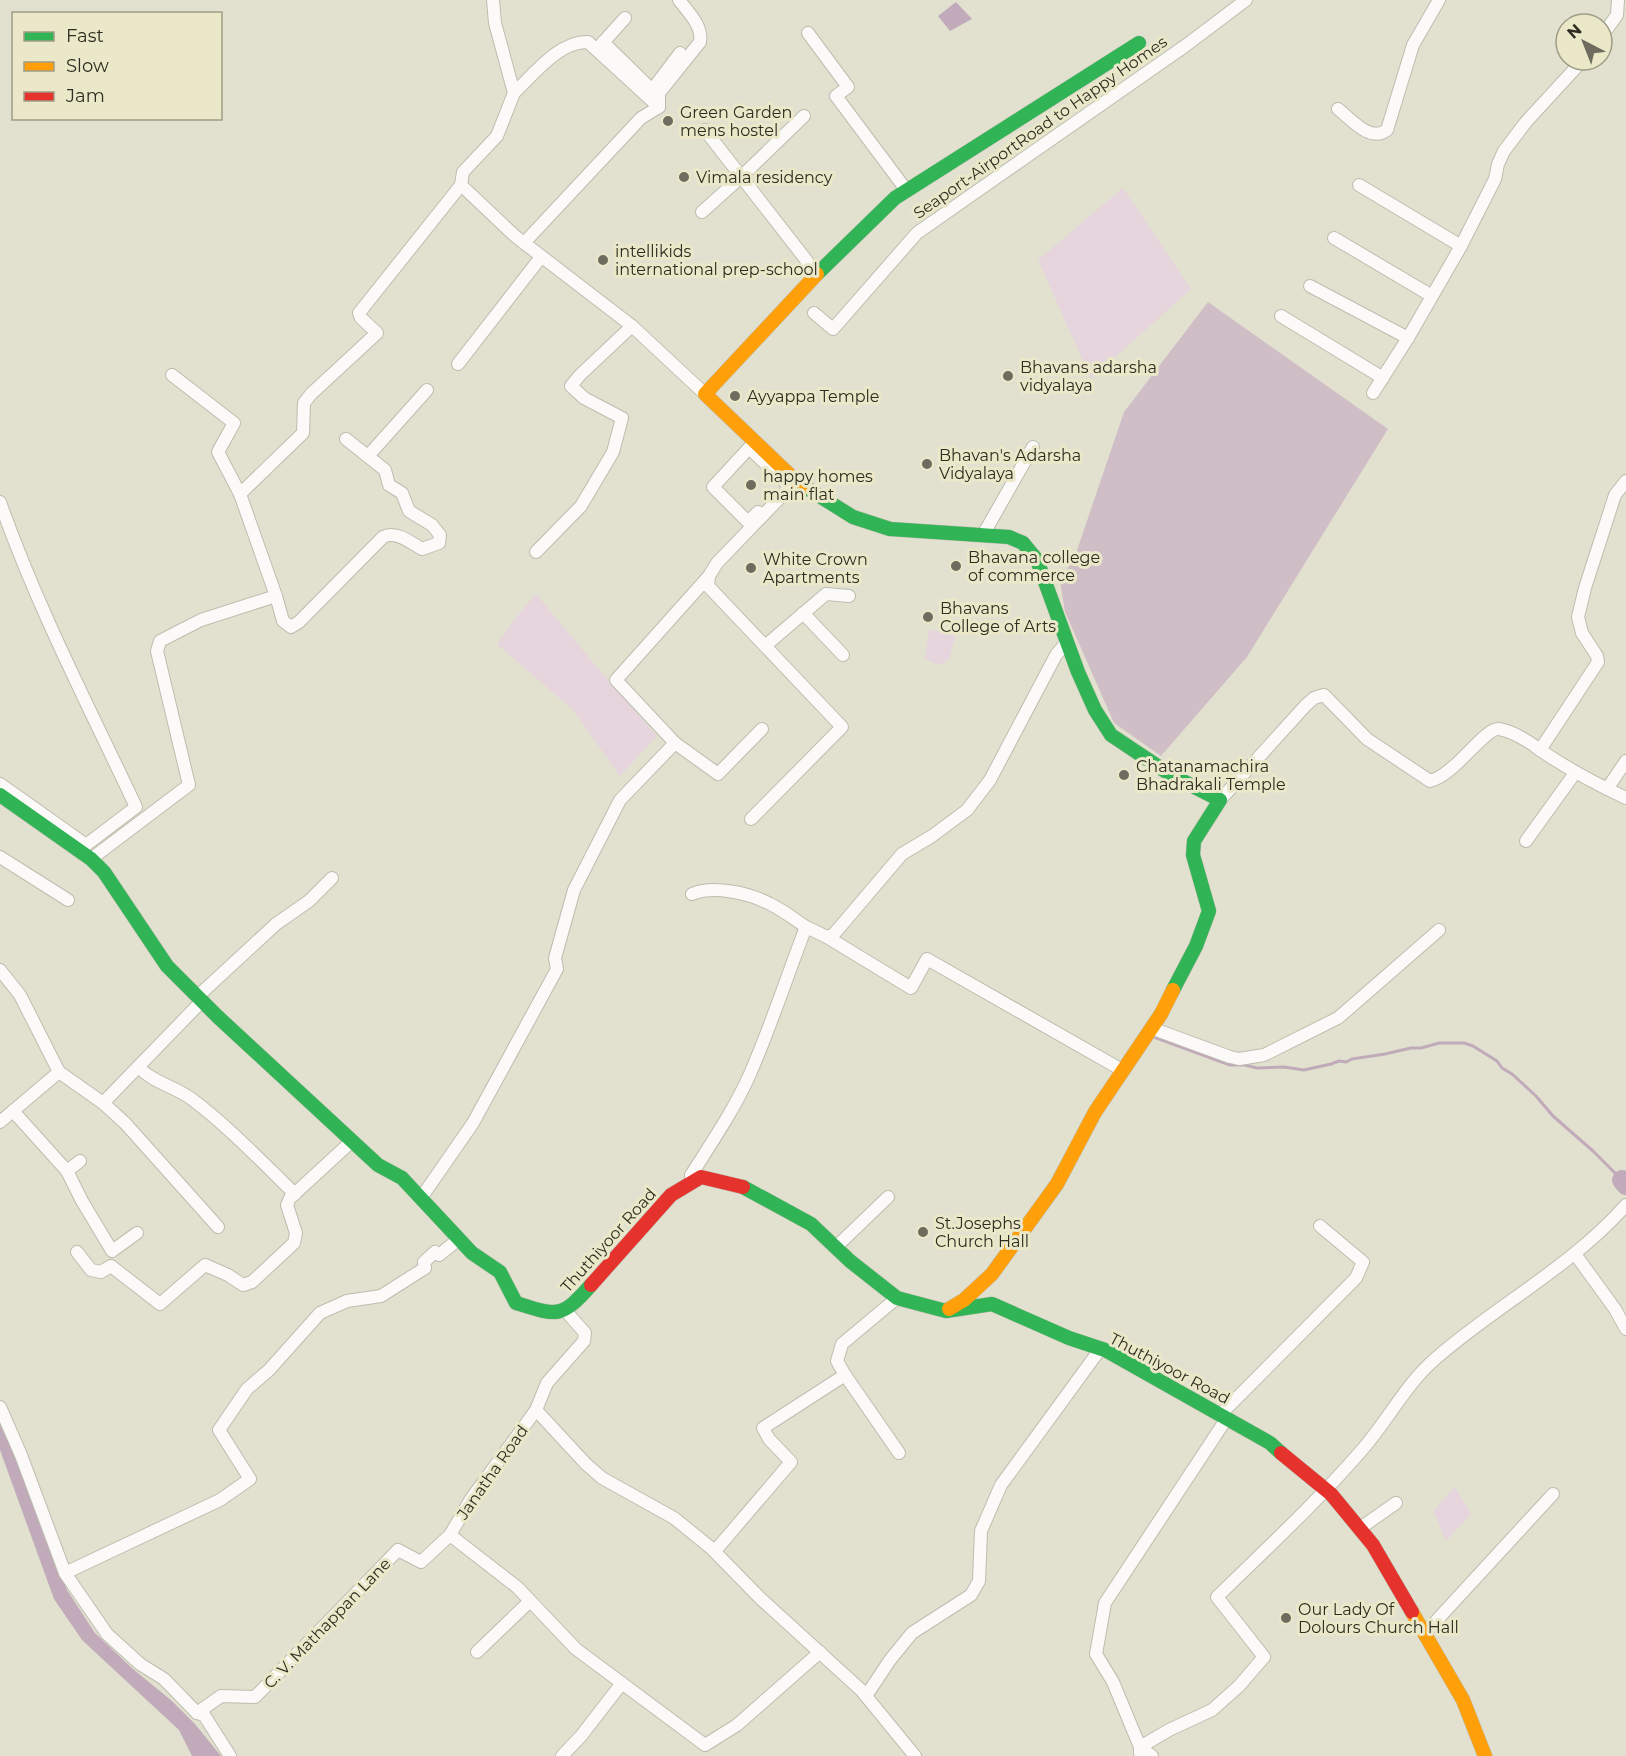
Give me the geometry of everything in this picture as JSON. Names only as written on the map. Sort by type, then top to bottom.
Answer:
[{"type":"main road","points":[[945,1311],[964,1300],[992,1274],[1057,1184],[1095,1112],[1161,1014],[1196,946],[1209,911],[1193,855],[1194,841],[1220,800],[1171,775],[1111,735],[1095,710],[1037,560],[1023,543],[1010,537],[890,529],[853,517],[791,480],[705,394],[817,274],[895,198],[1138,42]]},
{"type":"main road","name":"Thuthiyoor Road","points":[[0,795],[91,859],[104,872],[168,966],[378,1165],[402,1178],[472,1253],[500,1272],[516,1303],[551,1314],[573,1305],[671,1195],[701,1177],[745,1187],[811,1224],[897,1298],[945,1311],[992,1304],[1069,1338],[1101,1348],[1270,1443],[1326,1490],[1373,1545],[1463,1700],[1485,1756]]},
{"type":"street","points":[[494,0],[495,23],[514,93]]},
{"type":"street","points":[[659,107],[659,93],[700,42],[701,34],[679,0]]},
{"type":"street","name":"Seaport-AirportRoad to Happy Homes","points":[[814,313],[833,329],[917,232],[1185,46],[1246,0]]},
{"type":"street","points":[[1338,109],[1367,132],[1375,135],[1387,130],[1413,45],[1439,0]]},
{"type":"street","points":[[1614,19],[1617,15],[1618,0]]},
{"type":"street","points":[[600,46],[625,18]]},
{"type":"street","points":[[808,33],[848,87],[836,96],[907,191]]},
{"type":"street","points":[[240,494],[303,433],[304,403],[311,394],[377,333],[361,318],[359,313],[461,185],[463,172],[497,136],[514,93],[559,51],[577,42],[588,42],[600,46],[650,88],[655,86],[680,53]]},
{"type":"street","points":[[600,46],[659,107]]},
{"type":"street","points":[[1373,393],[1461,246],[1495,179],[1498,164],[1509,145],[1526,122],[1572,72]]},
{"type":"street","points":[[524,243],[641,118],[659,107]]},
{"type":"street","points":[[702,212],[804,116]]},
{"type":"street","points":[[705,130],[817,274]]},
{"type":"street","points":[[461,185],[524,243],[632,326],[705,394]]},
{"type":"street","points":[[1359,185],[1461,246]]},
{"type":"street","points":[[1334,238],[1432,296]]},
{"type":"street","points":[[458,364],[541,257]]},
{"type":"street","points":[[1310,286],[1408,338]]},
{"type":"street","points":[[1281,316],[1383,378]]},
{"type":"street","points":[[536,552],[581,506],[613,452],[622,418],[584,398],[571,386],[632,326]]},
{"type":"street","points":[[172,375],[234,423],[218,452],[240,494],[283,621],[291,627],[299,622],[383,537],[389,534],[400,536],[422,549],[439,543],[440,535],[432,525],[410,511],[402,493],[389,485],[385,470],[346,439]]},
{"type":"street","points":[[368,456],[428,390]]},
{"type":"street","points":[[749,447],[791,480],[748,522],[713,487],[749,447]]},
{"type":"street","points":[[983,535],[1033,447]]},
{"type":"street","points":[[762,729],[718,774],[675,743],[616,680],[791,480]]},
{"type":"street","points":[[1540,750],[1598,662],[1597,656],[1582,633],[1578,617],[1615,495],[1626,481]]},
{"type":"street","points":[[0,502],[11,534],[53,631],[136,807],[86,845],[0,784]]},
{"type":"street","points":[[709,576],[708,586],[842,727],[751,819]]},
{"type":"street","points":[[765,646],[826,594],[849,596]]},
{"type":"street","points":[[91,859],[189,785],[157,651],[160,641],[201,620],[276,596]]},
{"type":"street","points":[[803,614],[843,655]]},
{"type":"street","points":[[827,936],[834,934],[902,854],[932,836],[967,810],[990,780],[1056,656],[1067,642]]},
{"type":"street","points":[[1220,800],[1306,705],[1314,698],[1324,695],[1367,739],[1430,780],[1440,779],[1491,730],[1498,729],[1540,750],[1575,773],[1626,798]]},
{"type":"street","points":[[421,1198],[473,1123],[557,969],[555,958],[574,890],[620,800],[675,743]]},
{"type":"street","points":[[1607,789],[1626,761]]},
{"type":"street","points":[[1526,841],[1575,773]]},
{"type":"street","points":[[0,857],[68,900]]},
{"type":"street","points":[[103,1103],[200,998],[276,924],[309,901],[332,878]]},
{"type":"street","points":[[692,894],[703,890],[752,897],[772,904],[806,927],[827,936],[911,988],[927,959],[1122,1070]]},
{"type":"street","points":[[692,1182],[691,1174],[729,1116],[750,1075],[806,927]]},
{"type":"street","points":[[1147,1034],[1230,1058],[1264,1055],[1338,1018],[1439,930]]},
{"type":"street","points":[[0,970],[20,995],[59,1072],[103,1103],[147,1145],[218,1227]]},
{"type":"street","points":[[138,1067],[150,1078],[188,1096],[214,1116],[295,1194]]},
{"type":"street","points":[[0,1122],[59,1072]]},
{"type":"street","points":[[13,1111],[68,1171],[82,1201],[112,1251],[137,1233]]},
{"type":"street","points":[[77,1252],[91,1270],[101,1272],[111,1266],[160,1304],[205,1266],[228,1275],[243,1285],[252,1282],[294,1243],[296,1233],[287,1205],[295,1194],[352,1141]]},
{"type":"street","points":[[68,1171],[80,1161]]},
{"type":"street","points":[[836,1247],[888,1197]]},
{"type":"street","points":[[1140,1751],[1169,1730],[1212,1710],[1239,1686],[1264,1657],[1217,1597],[1326,1490],[1373,1438],[1412,1383],[1434,1360],[1502,1305],[1575,1254],[1626,1205]]},
{"type":"street","points":[[1152,1756],[1140,1751],[1113,1682],[1096,1654],[1105,1604],[1224,1416],[1356,1278],[1363,1262],[1320,1227]]},
{"type":"street","points":[[64,1574],[220,1500],[250,1479],[219,1430],[247,1389],[269,1370],[320,1313],[346,1301],[381,1296],[425,1268],[424,1262],[435,1252],[439,1255],[459,1239]]},
{"type":"street","points":[[1575,1254],[1615,1309],[1626,1329]]},
{"type":"street","points":[[897,1298],[842,1344],[837,1361],[899,1453]]},
{"type":"street","name":"Janatha Road","points":[[450,1535],[471,1499],[536,1410],[547,1383],[584,1341],[585,1333],[564,1309]]},
{"type":"street","points":[[866,1696],[890,1660],[912,1633],[971,1595],[979,1581],[981,1531],[1001,1485],[1101,1348]]},
{"type":"street","points":[[715,1551],[791,1462],[769,1439],[764,1428],[845,1376]]},
{"type":"street","points":[[0,1407],[21,1455],[64,1574],[107,1634],[140,1665],[164,1679],[197,1713],[204,1715],[230,1756]]},
{"type":"street","points":[[536,1410],[602,1478],[674,1518],[715,1551],[761,1599],[866,1696],[915,1756]]},
{"type":"street","points":[[1425,1633],[1553,1494]]},
{"type":"street","points":[[1359,1528],[1396,1503]]},
{"type":"street","points":[[450,1535],[517,1587],[576,1649],[705,1745],[737,1725],[820,1652]]},
{"type":"street","name":"C. V. Mathappan Lane","points":[[197,1713],[221,1696],[255,1697],[398,1550],[422,1562],[450,1535]]},
{"type":"street","points":[[477,1652],[529,1602]]},
{"type":"street","points":[[562,1756],[581,1736],[622,1683]]},
{"type":"shaded area","points":[[956,2],[972,19],[950,31],[938,16]]},
{"type":"shaded area","points":[[1123,188],[1191,289],[1091,379],[1038,260]]},
{"type":"shaded area","points":[[1208,302],[1388,429],[1247,657],[1161,756],[1114,723],[1065,612],[1060,581],[1075,556],[1124,412]]},
{"type":"shaded area","points":[[536,594],[657,736],[620,776],[573,710],[497,644]]},
{"type":"shaded area","points":[[929,630],[956,633],[949,660],[938,665],[925,659]]},
{"type":"shaded area","points":[[0,1418],[7,1431],[67,1590],[95,1633],[133,1669],[172,1701],[195,1724],[221,1756],[192,1756],[179,1730],[82,1640],[54,1599],[0,1450]]},
{"type":"shaded area","points":[[1455,1487],[1471,1514],[1446,1541],[1433,1511]]},
{"type":"waterway","points":[[1151,1036],[1230,1065],[1304,1070],[1339,1061],[1346,1062],[1439,1043],[1464,1043],[1497,1061],[1502,1068],[1512,1074],[1622,1180]]},
{"type":"waterway","points":[[1622,1180],[1626,1185]]},
{"type":"traffic: fast","points":[[817,274],[895,198],[1139,43]]},
{"type":"traffic: fast","points":[[805,487],[853,517],[890,529],[1009,537],[1023,543],[1037,560],[1078,672],[1095,710],[1111,735],[1171,775],[1220,800],[1194,841],[1193,855],[1209,911],[1196,946],[1173,990]]},
{"type":"traffic: fast","points":[[0,795],[91,859],[104,872],[167,966],[218,1017],[378,1165],[402,1178],[472,1253],[500,1272],[516,1303],[558,1312],[572,1304],[591,1285]]},
{"type":"traffic: fast","points":[[743,1187],[811,1224],[850,1261],[897,1298],[946,1311],[992,1304],[1069,1338],[1105,1350],[1270,1443],[1281,1453]]},
{"type":"traffic: slow","points":[[805,487],[705,394],[817,274]]},
{"type":"traffic: slow","points":[[949,1309],[964,1300],[992,1274],[1057,1184],[1095,1112],[1161,1014],[1173,990]]},
{"type":"traffic: slow","points":[[1412,1612],[1463,1700],[1485,1756]]},
{"type":"traffic: jam","points":[[591,1285],[671,1195],[701,1177],[743,1187]]},
{"type":"traffic: jam","points":[[1281,1453],[1331,1494],[1373,1545],[1412,1612]]},
{"type":"place","name":"Green Garden mens hostel","points":[[668,121]]},
{"type":"place","name":"Vimala residency","points":[[684,177]]},
{"type":"place","name":"intellikids international prep-school","points":[[603,260]]},
{"type":"place","name":"Bhavans adarsha vidyalaya","points":[[1008,376]]},
{"type":"place","name":"Ayyappa Temple","points":[[735,396]]},
{"type":"place","name":"Bhavan's Adarsha Vidyalaya","points":[[927,464]]},
{"type":"place","name":"happy homes main flat","points":[[751,485]]},
{"type":"place","name":"Bhavana college of commerce","points":[[956,566]]},
{"type":"place","name":"White Crown Apartments","points":[[751,568]]},
{"type":"place","name":"Bhavans College of Arts","points":[[928,617]]},
{"type":"place","name":"Chatanamachira Bhadrakali Temple","points":[[1124,775]]},
{"type":"place","name":"St.Josephs Church Hall","points":[[923,1232]]},
{"type":"place","name":"Our Lady Of Dolours Church Hall","points":[[1286,1618]]}]
